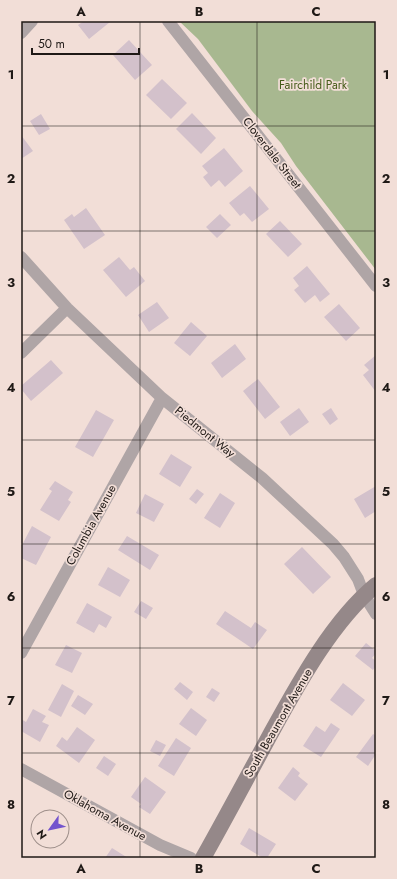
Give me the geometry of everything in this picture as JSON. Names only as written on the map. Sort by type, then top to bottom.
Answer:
[{"type":"street","points":[[21,33],[32,21]]},
{"type":"street","name":"Cloverdale Street","points":[[168,21],[376,286]]},
{"type":"street","name":"Piedmont Way","points":[[21,257],[67,308],[162,398],[262,478],[333,544],[344,557],[358,579],[370,590],[376,614]]},
{"type":"street","points":[[21,353],[67,308]]},
{"type":"street","name":"Columbia Avenue","points":[[21,653],[162,398]]},
{"type":"street","name":"South Beaumont Avenue","points":[[203,858],[294,691],[344,618],[370,590]]},
{"type":"street","name":"Oklahoma Avenue","points":[[21,769],[160,845],[191,858]]},
{"type":"green space","name":"Fairchild Park","points":[[179,21],[376,21],[376,270],[296,166],[281,143],[252,111],[198,39]]},
{"type":"building","points":[[84,21],[110,22],[89,39],[78,25]]},
{"type":"building","points":[[129,40],[152,65],[135,80],[113,55]]},
{"type":"building","points":[[162,79],[187,103],[171,119],[146,95]]},
{"type":"building","points":[[192,113],[216,138],[201,154],[176,129]]},
{"type":"building","points":[[41,114],[50,129],[39,135],[30,121]]},
{"type":"building","points":[[21,135],[33,151],[21,159]]},
{"type":"building","points":[[224,148],[243,171],[225,187],[219,180],[211,187],[203,177],[208,173],[202,166]]},
{"type":"building","points":[[250,186],[269,209],[252,222],[244,213],[240,216],[229,203]]},
{"type":"building","points":[[86,208],[105,235],[84,249],[64,220],[72,214],[74,217]]},
{"type":"building","points":[[220,214],[231,225],[217,238],[206,227]]},
{"type":"building","points":[[280,221],[302,244],[288,257],[266,234]]},
{"type":"building","points":[[119,257],[130,270],[134,267],[145,281],[126,297],[103,270]]},
{"type":"building","points":[[307,266],[330,294],[320,302],[315,295],[305,303],[294,290],[299,286],[293,278]]},
{"type":"building","points":[[157,302],[169,318],[149,332],[138,315]]},
{"type":"building","points":[[339,304],[360,328],[346,341],[324,317]]},
{"type":"building","points":[[191,322],[207,336],[190,356],[174,343]]},
{"type":"building","points":[[235,344],[246,359],[222,378],[211,363]]},
{"type":"building","points":[[376,355],[376,392],[363,375],[369,370],[364,365]]},
{"type":"building","points":[[51,360],[63,373],[31,401],[21,389],[21,386]]},
{"type":"building","points":[[258,379],[280,407],[265,419],[243,391]]},
{"type":"building","points":[[299,408],[309,422],[290,436],[280,422]]},
{"type":"building","points":[[331,408],[338,419],[330,425],[322,414]]},
{"type":"building","points":[[96,410],[114,420],[93,457],[75,447]]},
{"type":"building","points":[[171,454],[192,467],[180,487],[159,474]]},
{"type":"building","points":[[55,481],[73,492],[68,500],[71,502],[59,521],[40,510],[52,491],[49,489]]},
{"type":"building","points":[[376,486],[376,511],[365,518],[354,499]]},
{"type":"building","points":[[197,489],[204,494],[196,504],[189,499]]},
{"type":"building","points":[[220,493],[235,503],[220,528],[204,518]]},
{"type":"building","points":[[145,494],[164,504],[154,522],[136,513]]},
{"type":"building","points":[[32,526],[51,537],[36,565],[21,558],[21,547]]},
{"type":"building","points":[[127,536],[159,555],[150,570],[118,550]]},
{"type":"building","points":[[302,547],[331,577],[313,594],[284,564]]},
{"type":"building","points":[[108,567],[130,580],[120,597],[98,585]]},
{"type":"building","points":[[141,601],[153,608],[146,619],[134,612]]},
{"type":"building","points":[[87,603],[112,617],[106,628],[99,624],[94,633],[76,623]]},
{"type":"building","points":[[225,611],[251,628],[255,622],[267,630],[253,649],[216,624]]},
{"type":"building","points":[[366,643],[376,651],[372,658],[376,661],[376,666],[373,670],[355,656]]},
{"type":"building","points":[[66,645],[82,653],[72,673],[55,665]]},
{"type":"building","points":[[180,682],[193,692],[187,700],[174,689]]},
{"type":"building","points":[[343,683],[365,700],[352,716],[330,700]]},
{"type":"building","points":[[62,684],[74,691],[61,717],[48,710]]},
{"type":"building","points":[[212,688],[220,693],[214,702],[206,697]]},
{"type":"building","points":[[78,695],[93,704],[85,715],[71,706]]},
{"type":"building","points":[[191,708],[207,720],[196,736],[179,724]]},
{"type":"building","points":[[33,709],[46,716],[42,722],[49,725],[40,742],[21,731],[21,719],[26,722]]},
{"type":"building","points":[[331,723],[340,729],[321,757],[303,746],[316,726],[325,732]]},
{"type":"building","points":[[77,727],[95,740],[79,763],[56,746],[62,737],[67,741]]},
{"type":"building","points":[[373,734],[376,736],[376,754],[368,766],[356,757]]},
{"type":"building","points":[[176,738],[191,748],[174,776],[158,766]]},
{"type":"building","points":[[156,740],[166,745],[160,756],[150,751]]},
{"type":"building","points":[[104,756],[116,764],[108,776],[96,768]]},
{"type":"building","points":[[293,767],[300,773],[298,776],[308,784],[295,801],[278,788]]},
{"type":"building","points":[[145,777],[166,792],[150,814],[139,807],[141,804],[131,797]]},
{"type":"building","points":[[249,828],[276,844],[267,858],[263,858],[240,844]]},
{"type":"building","points":[[112,848],[128,858],[105,858]]}]
